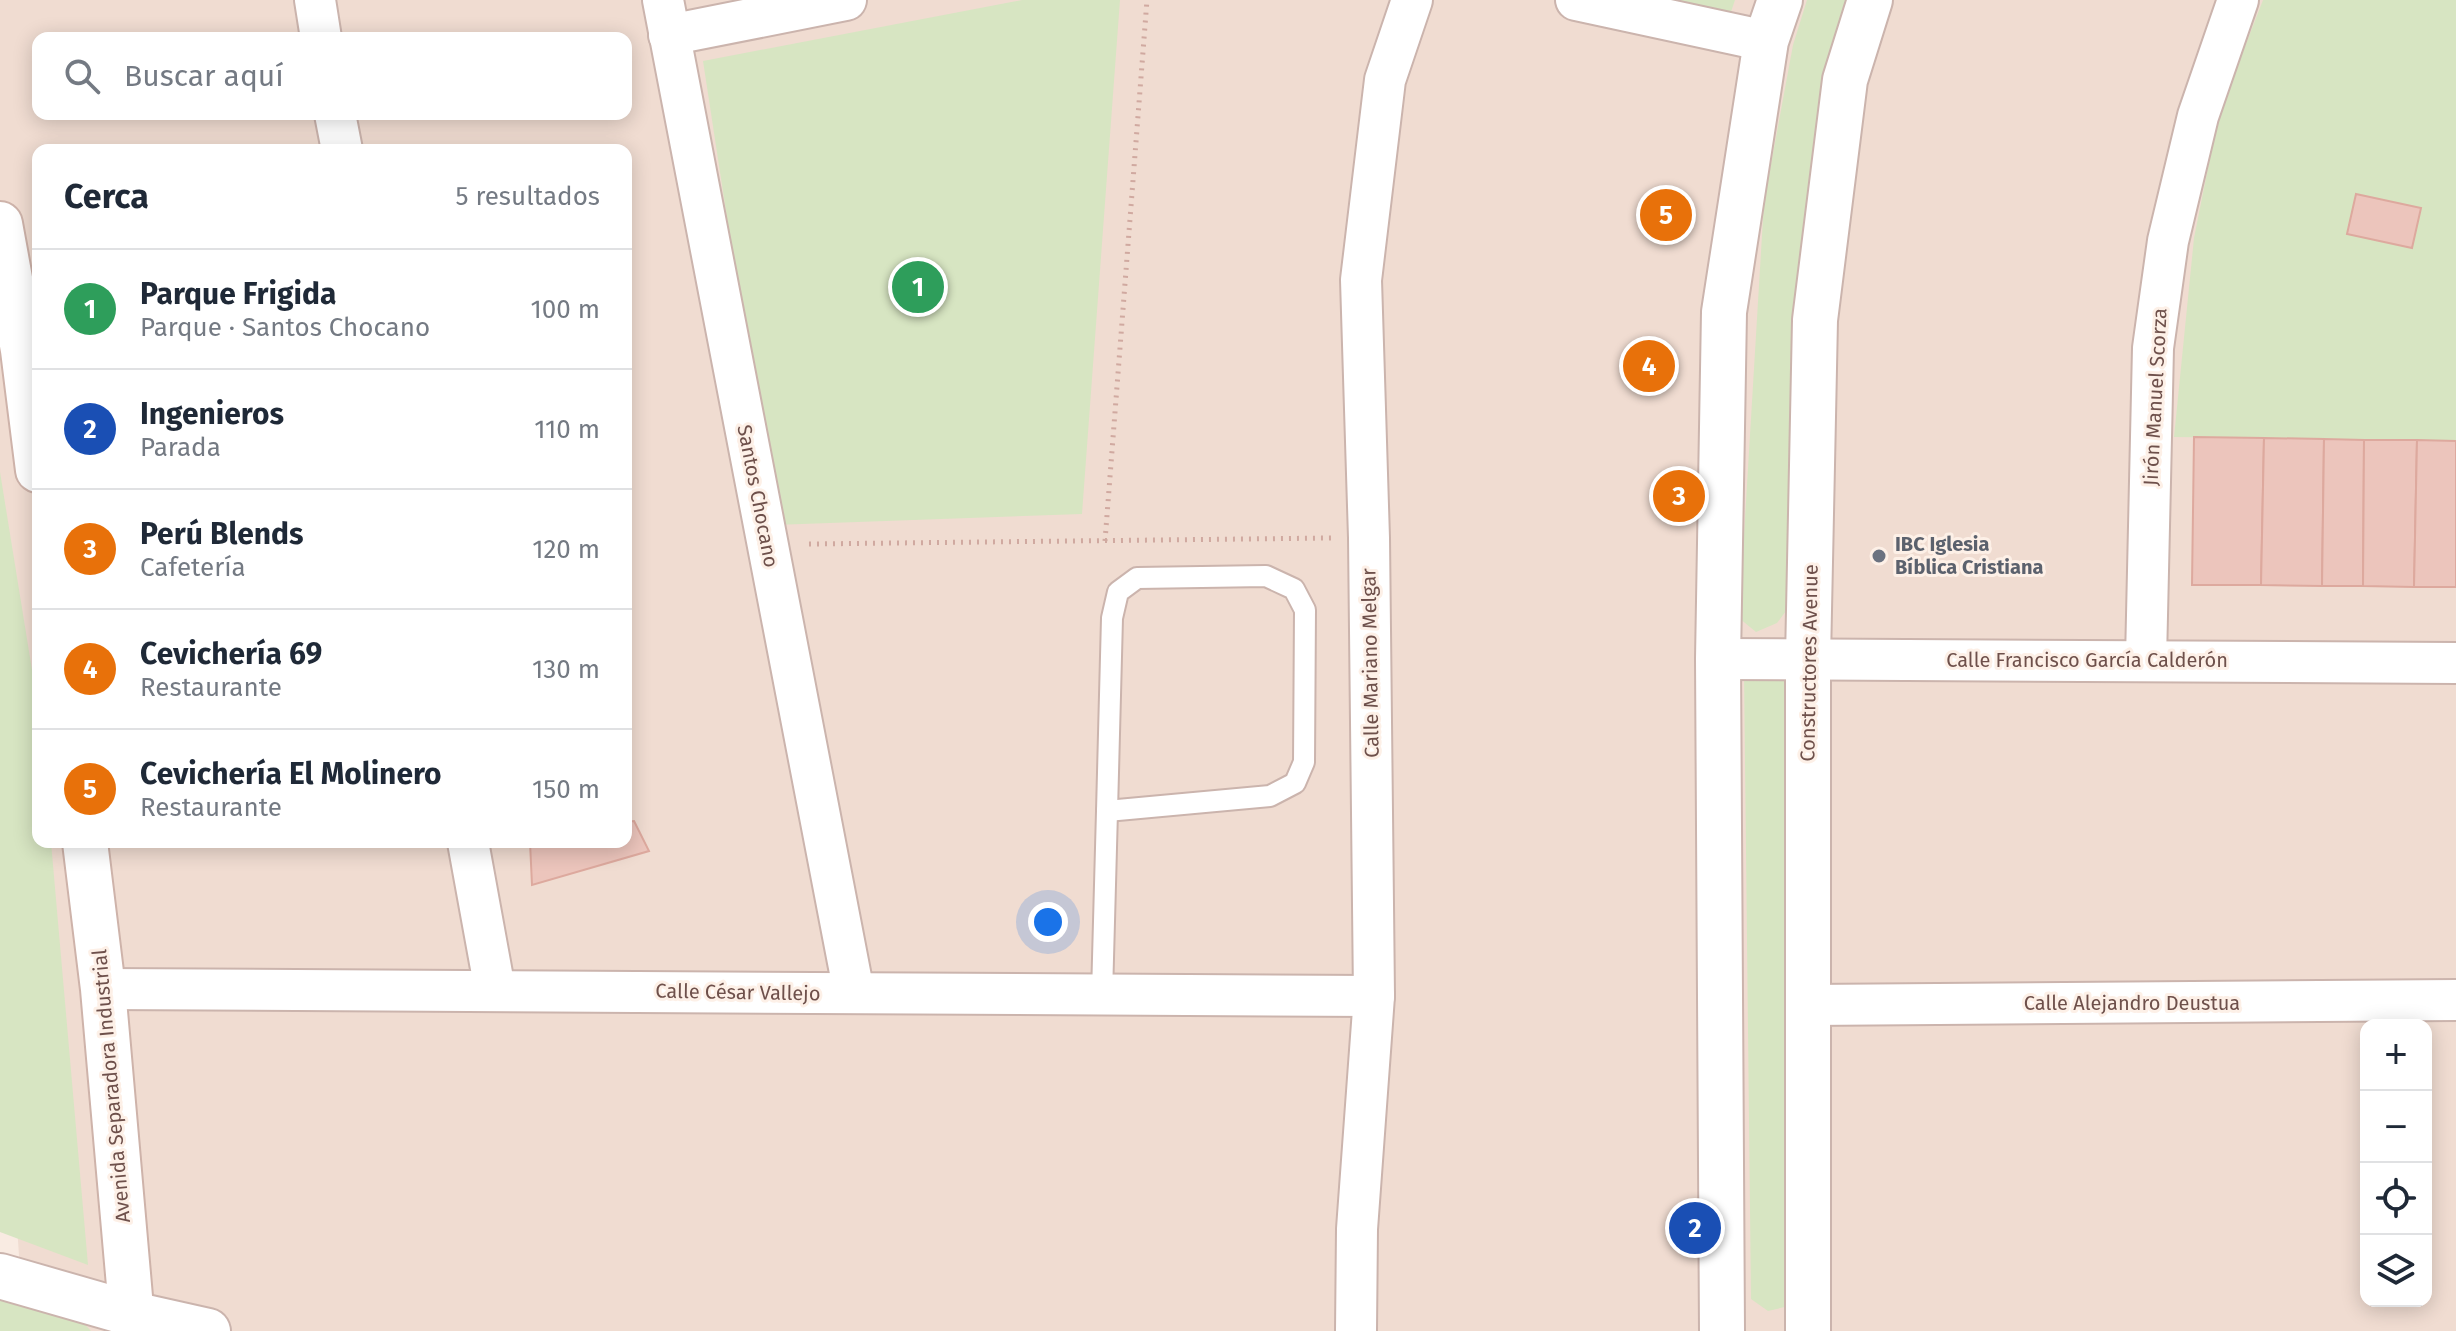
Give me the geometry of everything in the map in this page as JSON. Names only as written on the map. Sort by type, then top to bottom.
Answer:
[{"type":"street","points":[[315,0],[320,32]]},
{"type":"street","points":[[666,17],[846,0]]},
{"type":"street","name":"Calle Mariano Melgar","points":[[1356,1331],[1357,1229],[1374,996],[1369,538],[1361,280],[1385,80],[1412,0]]},
{"type":"street","points":[[1576,0],[1766,41]]},
{"type":"street","points":[[1722,1331],[1718,659],[1724,312],[1766,41],[1780,0]]},
{"type":"street","name":"Constructores Avenue","points":[[1808,1331],[1808,659],[1815,320],[1845,80],[1870,0]]},
{"type":"street","name":"Jirón Manuel Scorza","points":[[2146,660],[2153,348],[2168,241],[2198,116],[2238,0]]},
{"type":"street","name":"Santos Chocano","points":[[666,17],[854,993]]},
{"type":"street","points":[[336,120],[341,144]]},
{"type":"street","points":[[0,224],[23,350],[32,422]]},
{"type":"street","name":"Calle Francisco García Calderón","points":[[1718,659],[2456,663]]},
{"type":"street","name":"Avenida Separadora Industrial","points":[[86,848],[103,989],[132,1323]]},
{"type":"street","points":[[469,848],[495,990]]},
{"type":"street","name":"Calle César Vallejo","points":[[103,989],[1374,996]]},
{"type":"street","name":"Calle Alejandro Deustua","points":[[1809,1005],[2456,1000]]},
{"type":"street","points":[[0,1276],[132,1323],[208,1331]]},
{"type":"lane","points":[[1102,995],[1112,618],[1118,592],[1137,578],[1266,576],[1294,589],[1305,610],[1304,762],[1295,783],[1270,796],[1107,811]]},
{"type":"path","points":[[1105,541],[1147,0]]},
{"type":"path","points":[[768,545],[1369,538]]},
{"type":"shaded area","points":[[0,0],[2456,0],[2456,1331],[24,1331],[5,1045],[0,1018]]},
{"type":"green space","points":[[1022,0],[1120,0],[1082,514],[774,525],[703,61]]},
{"type":"green space","points":[[1669,0],[1735,0],[1730,15]]},
{"type":"green space","points":[[1807,0],[1854,0],[1818,157],[1786,611],[1777,623],[1756,632],[1739,618],[1764,202],[1793,45]]},
{"type":"green space","points":[[2263,0],[2456,0],[2456,441],[2174,437],[2194,238],[2219,113]]},
{"type":"green space","points":[[0,472],[32,670],[32,848],[52,848],[88,1265],[0,1232]]},
{"type":"green space","points":[[1744,672],[1785,675],[1799,1289],[1789,1306],[1768,1311],[1751,1299]]},
{"type":"green space","points":[[0,1291],[76,1315],[91,1331],[0,1331]]},
{"type":"building","points":[[2356,194],[2421,208],[2412,248],[2347,234]]},
{"type":"building","points":[[2194,437],[2264,438],[2261,585],[2192,585]]},
{"type":"building","points":[[2264,438],[2324,439],[2322,586],[2261,585]]},
{"type":"building","points":[[2324,439],[2364,440],[2363,586],[2322,586]]},
{"type":"building","points":[[2364,440],[2417,440],[2414,587],[2363,586]]},
{"type":"building","points":[[2417,440],[2456,441],[2456,587],[2414,587]]},
{"type":"building","points":[[632,821],[649,851],[532,885],[530,848],[632,848]]},
{"type":"place","name":"Cevichería El Molinero","points":[[1666,215]]},
{"type":"place","name":"Parque Frigida","points":[[918,287]]},
{"type":"place","name":"Cevichería 69","points":[[1649,366]]},
{"type":"place","name":"Perú Blends","points":[[1679,496]]},
{"type":"place","name":"IBC Iglesia Bíblica Cristiana","points":[[1879,556]]},
{"type":"place","name":"Ingenieros","points":[[1695,1228]]}]
